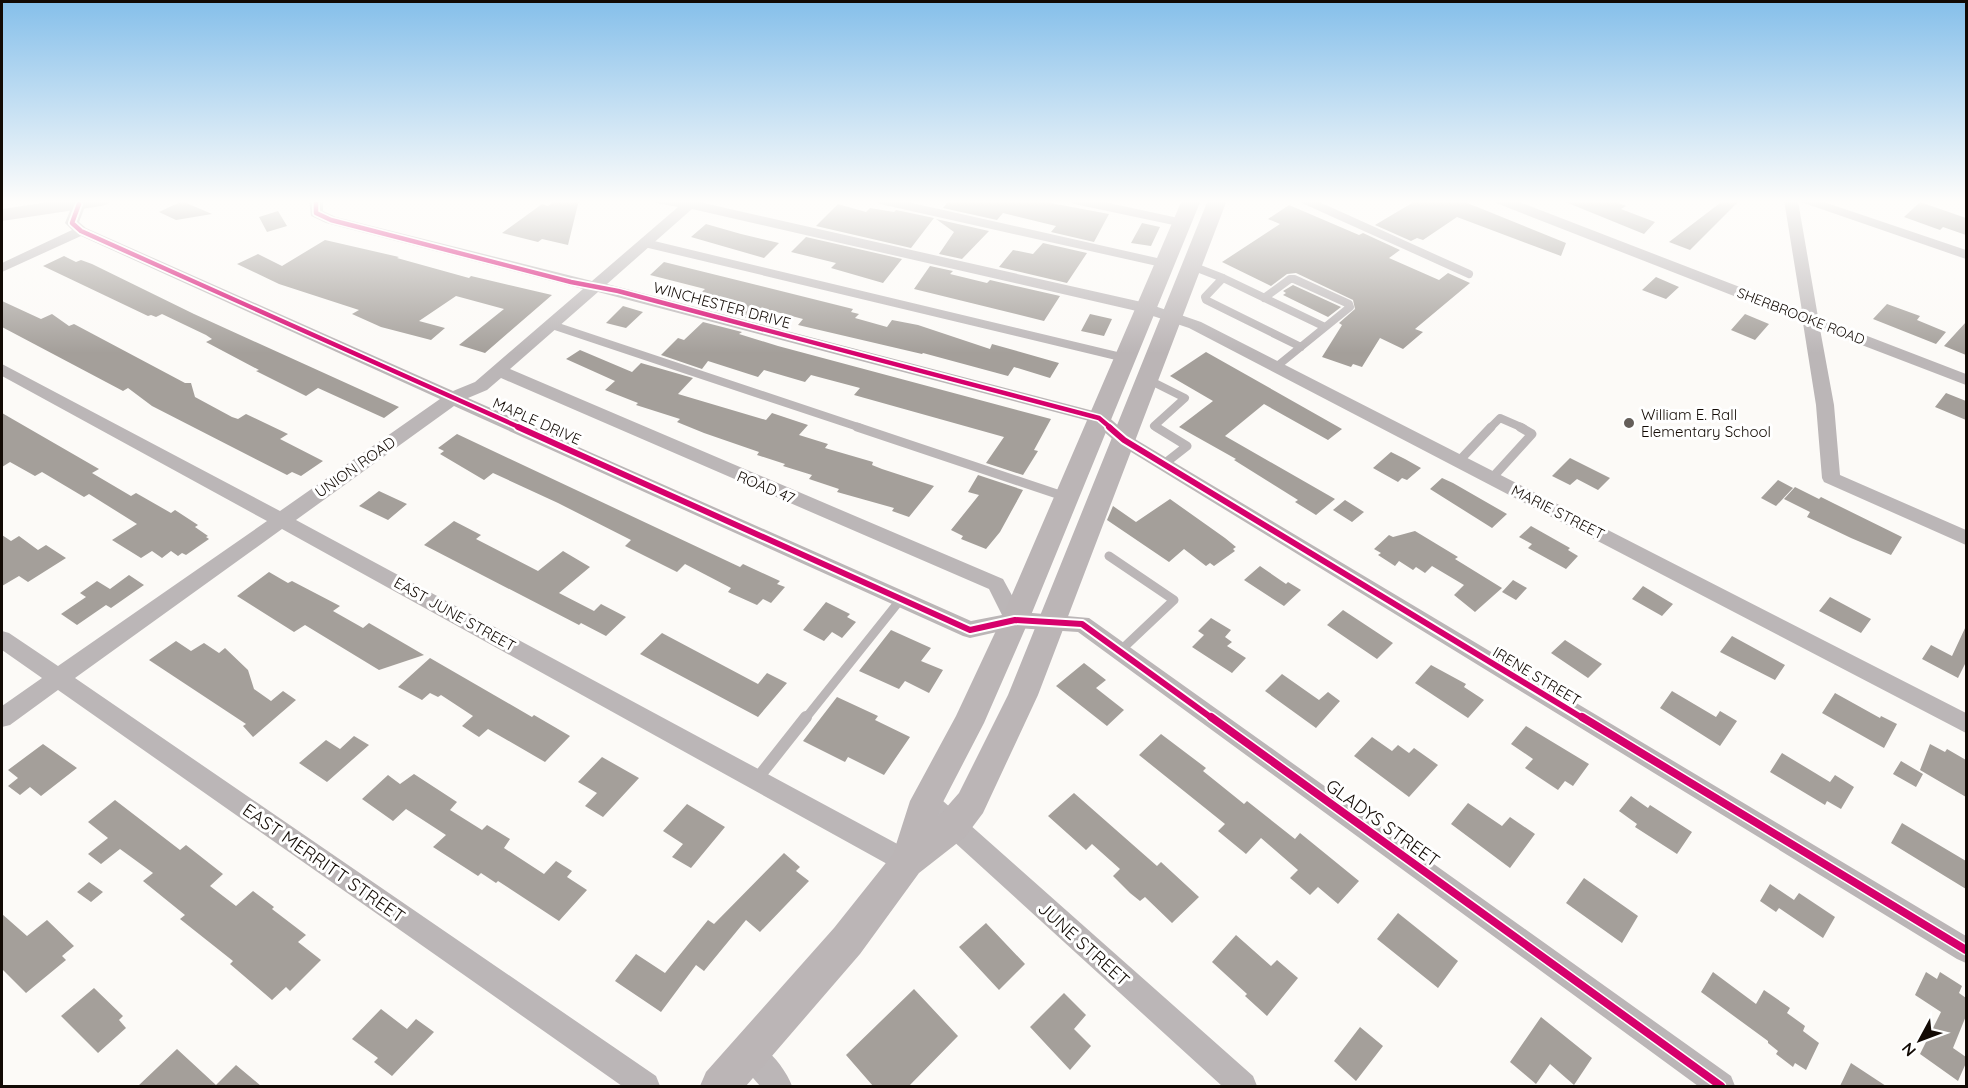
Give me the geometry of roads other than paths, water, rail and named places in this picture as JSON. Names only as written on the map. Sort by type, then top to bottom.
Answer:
[{"type":"main road","points":[[907,862],[926,801],[968,723],[1015,620],[1099,417],[1171,251]]},
{"type":"main road","points":[[720,1086],[847,941],[907,862],[953,826],[971,803],[994,759],[1053,622],[1198,251]]},
{"type":"street","points":[[2,268],[39,251]]},
{"type":"street","name":"MAPLE DRIVE","points":[[126,251],[970,630],[1015,620]]},
{"type":"street","name":"WINCHESTER DRIVE","points":[[452,251],[640,296],[1099,417]]},
{"type":"street","name":"UNION ROAD","points":[[2,718],[455,397],[481,386],[636,251]]},
{"type":"street","name":"MARIE STREET","points":[[901,251],[1146,308],[1195,325],[1966,724]]},
{"type":"street","points":[[1107,251],[1166,264]]},
{"type":"street","name":"SHERBROOKE ROAD","points":[[1632,251],[1966,380]]},
{"type":"street","points":[[1799,251],[1825,405],[1831,478],[1966,538]]},
{"type":"street","name":"EAST JUNE STREET","points":[[2,369],[402,584],[907,862]]},
{"type":"street","name":"ROAD 47","points":[[500,371],[862,529],[996,584],[1015,620]]},
{"type":"street","name":"IRENE STREET","points":[[1099,417],[1124,440],[1966,950]]},
{"type":"street","name":"GLADYS STREET","points":[[1015,620],[1082,624],[1720,1086]]},
{"type":"street","name":"EAST MERRITT STREET","points":[[2,639],[646,1086]]},
{"type":"street","name":"JUNE STREET","points":[[926,801],[1243,1086]]},
{"type":"street","points":[[750,1053],[778,1086]]},
{"type":"lane","points":[[677,251],[1125,358]]},
{"type":"lane","points":[[1418,251],[1469,274]]},
{"type":"lane","points":[[1192,266],[1223,278],[1325,327]]},
{"type":"lane","points":[[1223,278],[1205,297],[1206,300],[1301,347]]},
{"type":"lane","points":[[1264,298],[1290,279],[1294,279],[1349,304],[1350,307],[1276,367]]},
{"type":"lane","points":[[552,325],[1066,497]]},
{"type":"lane","points":[[1148,379],[1185,398],[1154,426],[1187,446],[1164,464]]},
{"type":"lane","points":[[1459,461],[1500,418],[1531,432],[1532,434],[1492,478]]},
{"type":"lane","points":[[1108,556],[1174,600],[1120,651]]},
{"type":"lane","points":[[757,779],[901,599]]},
{"type":"place","name":"William E. Rall Elementary School","points":[[1629,423]]}]
